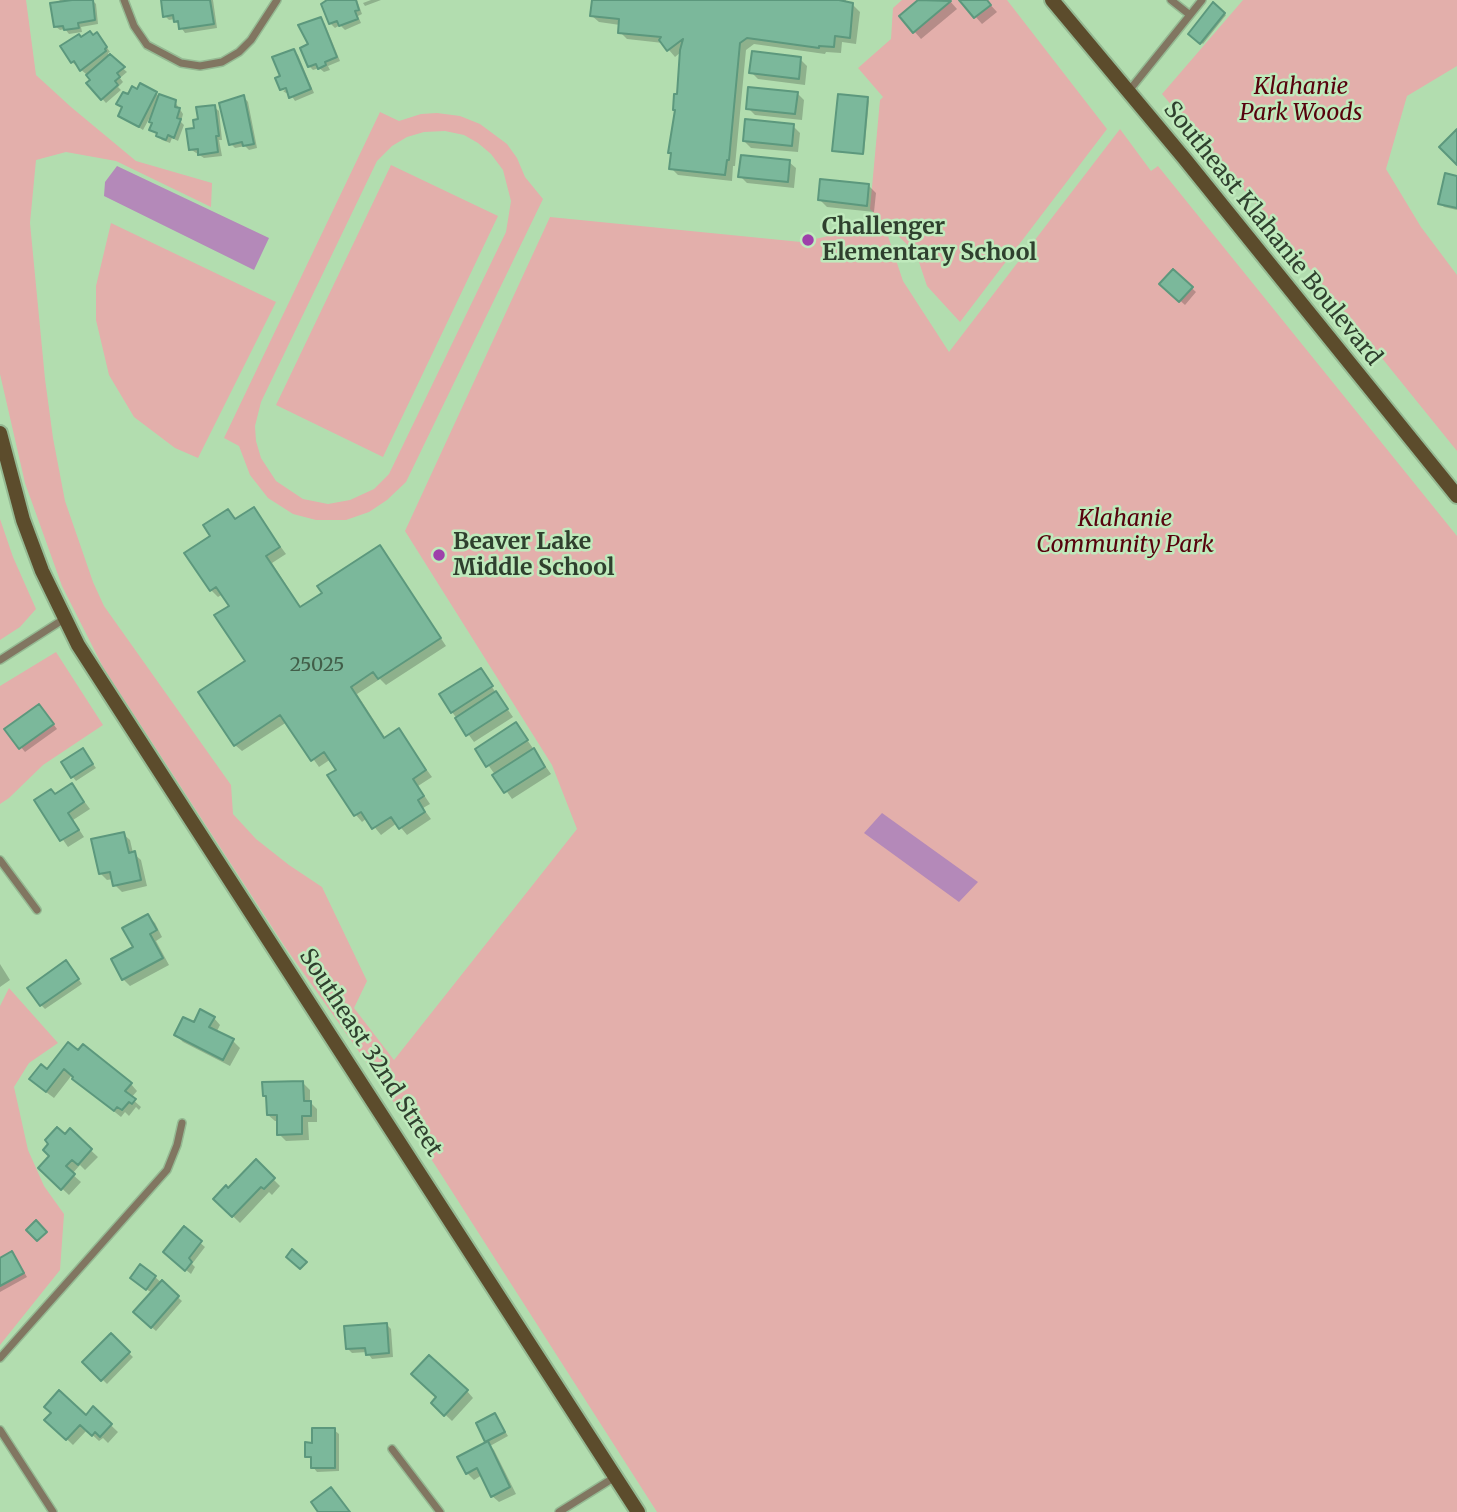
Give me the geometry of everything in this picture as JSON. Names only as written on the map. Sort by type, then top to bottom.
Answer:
[{"type":"street","points":[[124,0],[134,26],[147,46],[181,63],[200,66],[222,62],[239,52],[251,40],[277,0]]},
{"type":"street","name":"Southeast Klahanie Boulevard","points":[[1052,0],[1184,158],[1457,496]]},
{"type":"street","points":[[1171,0],[1190,15]]},
{"type":"street","points":[[1128,92],[1202,0]]},
{"type":"street","name":"Southeast 32nd Street","points":[[0,433],[23,520],[42,572],[64,619],[638,1512]]},
{"type":"street","points":[[0,660],[64,619]]},
{"type":"street","points":[[0,860],[37,910]]},
{"type":"street","points":[[0,1358],[167,1170],[182,1124]]},
{"type":"street","points":[[0,1430],[53,1512]]},
{"type":"street","points":[[392,1449],[440,1512]]},
{"type":"street","points":[[559,1512],[616,1477]]},
{"type":"green space","name":"Klahanie Community Park","points":[[0,0],[26,0],[36,75],[71,107],[136,161],[212,183],[211,207],[116,161],[66,152],[36,160],[30,223],[45,379],[65,501],[104,606],[231,785],[233,814],[256,839],[322,887],[367,981],[354,1008],[394,1060],[577,829],[552,765],[405,531],[550,217],[801,242],[884,224],[903,281],[949,352],[1120,129],[1151,171],[1158,166],[1457,536],[1457,1512],[657,1512],[437,1168],[285,947],[103,667],[62,586],[25,483],[0,374]]},
{"type":"green space","points":[[902,0],[1007,0],[1107,129],[960,322],[927,286],[916,253],[870,209],[880,100],[883,97],[858,68],[891,39],[893,8]]},
{"type":"green space","name":"Klahanie Park Woods","points":[[1243,0],[1457,0],[1457,66],[1407,96],[1386,169],[1421,227],[1457,275],[1457,451],[1284,237],[1162,94]]},
{"type":"green space","points":[[380,112],[399,121],[421,114],[460,116],[480,124],[507,144],[525,177],[543,199],[406,482],[369,512],[346,520],[316,520],[293,514],[268,498],[250,475],[239,446],[224,438]],"holes":[[[445,131],[464,135],[491,154],[503,170],[511,201],[506,232],[389,474],[374,489],[350,500],[328,504],[303,499],[276,481],[261,458],[255,426],[261,402],[377,161],[392,146],[407,137],[424,132]]]},
{"type":"green space","points":[[391,165],[498,216],[383,457],[276,405]]},
{"type":"green space","points":[[111,223],[276,302],[198,458],[175,448],[134,417],[109,375],[96,320],[96,286]]},
{"type":"green space","points":[[0,519],[36,609],[20,627],[0,640]]},
{"type":"green space","points":[[56,652],[103,725],[43,765],[0,804],[0,686]]},
{"type":"green space","points":[[9,988],[58,1043],[29,1063],[14,1087],[28,1150],[44,1186],[64,1214],[60,1270],[0,1345],[0,1006]]},
{"type":"shaded area","points":[[117,166],[269,238],[254,270],[104,196],[105,182]]},
{"type":"shaded area","points":[[882,813],[978,882],[959,902],[864,833]]},
{"type":"building","points":[[93,0],[95,20],[78,23],[79,28],[64,30],[63,26],[54,27],[50,3]]},
{"type":"building","points":[[161,0],[210,0],[214,24],[179,29],[178,21],[174,22],[173,15],[163,17]]},
{"type":"building","points":[[327,0],[356,0],[359,10],[355,11],[358,19],[339,26],[337,21],[329,24],[321,4]]},
{"type":"building","points":[[592,0],[839,0],[853,3],[850,38],[835,36],[834,47],[819,48],[747,38],[740,43],[729,160],[725,175],[669,169],[674,94],[677,94],[683,39],[667,51],[659,40],[661,37],[618,33],[619,19],[590,16]]},
{"type":"building","points":[[918,0],[951,1],[913,33],[899,16]]},
{"type":"building","points":[[959,0],[987,0],[991,5],[974,18]]},
{"type":"building","points":[[1213,2],[1225,13],[1200,44],[1188,34]]},
{"type":"building","points":[[321,17],[337,57],[325,62],[326,65],[318,69],[316,64],[308,67],[300,48],[308,44],[298,25]]},
{"type":"building","points":[[90,31],[93,35],[97,32],[107,47],[106,51],[80,71],[60,46],[79,34],[81,37]]},
{"type":"building","points":[[294,49],[311,89],[289,98],[286,88],[280,90],[275,78],[280,76],[272,57]]},
{"type":"building","points":[[752,51],[801,57],[799,79],[749,73]]},
{"type":"building","points":[[110,54],[125,67],[117,73],[120,77],[115,81],[118,85],[101,100],[86,83],[90,80],[86,75]]},
{"type":"building","points":[[140,83],[157,92],[139,127],[118,116],[122,107],[116,104],[123,92],[128,94],[132,86],[137,89]]},
{"type":"building","points":[[748,87],[798,92],[795,114],[746,109]]},
{"type":"building","points":[[159,94],[176,100],[175,107],[180,108],[177,118],[181,119],[174,138],[168,135],[166,140],[149,130],[152,123],[149,122]]},
{"type":"building","points":[[838,94],[868,97],[863,154],[832,151]]},
{"type":"building","points":[[244,95],[254,144],[243,146],[242,142],[229,145],[219,103]]},
{"type":"building","points":[[215,105],[218,152],[198,155],[198,149],[189,150],[186,129],[194,128],[193,120],[198,119],[196,107]]},
{"type":"building","points":[[745,119],[794,124],[792,146],[743,141]]},
{"type":"building","points":[[1457,129],[1457,165],[1439,147]]},
{"type":"building","points":[[741,155],[790,160],[788,182],[738,177]]},
{"type":"building","points":[[1445,173],[1457,176],[1457,208],[1438,204]]},
{"type":"building","points":[[820,179],[869,184],[867,206],[818,200]]},
{"type":"building","points":[[1173,269],[1193,287],[1179,302],[1159,284]]},
{"type":"building","points":[[254,507],[280,547],[266,556],[300,607],[322,593],[317,586],[380,545],[441,638],[378,679],[373,672],[351,687],[384,738],[399,728],[426,770],[413,779],[424,796],[418,800],[425,812],[399,829],[391,817],[372,829],[361,812],[354,816],[327,775],[336,770],[324,752],[311,761],[280,715],[234,746],[198,692],[245,661],[214,615],[229,606],[216,587],[210,591],[184,553],[210,536],[203,525],[228,509],[235,519]]},
{"type":"building","points":[[481,668],[493,686],[451,713],[439,694]]},
{"type":"building","points":[[496,691],[508,709],[466,736],[455,718]]},
{"type":"building","points":[[39,704],[54,724],[19,749],[4,729]]},
{"type":"building","points":[[516,722],[528,740],[486,767],[475,749]]},
{"type":"building","points":[[83,748],[93,764],[71,778],[61,762]]},
{"type":"building","points":[[534,748],[545,767],[504,793],[492,775]]},
{"type":"building","points":[[72,783],[84,802],[68,813],[79,830],[60,841],[34,800],[51,789],[55,794]]},
{"type":"building","points":[[124,832],[129,853],[135,851],[141,880],[113,886],[110,872],[99,874],[91,839]]},
{"type":"building","points":[[148,914],[157,930],[150,934],[163,958],[122,980],[111,959],[133,947],[122,928]]},
{"type":"building","points":[[66,960],[79,979],[40,1006],[27,988]]},
{"type":"building","points":[[200,1009],[215,1017],[209,1027],[234,1039],[223,1060],[174,1035],[183,1017],[194,1022]]},
{"type":"building","points":[[68,1042],[78,1050],[83,1044],[132,1083],[125,1091],[136,1099],[132,1104],[129,1102],[122,1110],[117,1107],[114,1111],[72,1079],[64,1069],[46,1092],[29,1079],[41,1064],[47,1069]]},
{"type":"building","points":[[303,1081],[304,1101],[311,1101],[311,1116],[302,1116],[302,1134],[277,1135],[277,1115],[267,1115],[262,1082]]},
{"type":"building","points":[[57,1127],[65,1134],[70,1128],[92,1149],[78,1165],[72,1160],[66,1166],[75,1174],[61,1190],[38,1168],[49,1156],[43,1150],[48,1144],[45,1140]]},
{"type":"building","points":[[256,1159],[275,1178],[264,1189],[261,1187],[232,1217],[213,1199],[226,1185],[228,1188]]},
{"type":"building","points":[[36,1220],[47,1232],[37,1241],[26,1230]]},
{"type":"building","points":[[184,1226],[202,1241],[189,1258],[192,1262],[185,1271],[163,1252]]},
{"type":"building","points":[[292,1249],[307,1262],[300,1269],[286,1257]]},
{"type":"building","points":[[12,1251],[24,1273],[0,1286],[0,1258]]},
{"type":"building","points":[[140,1264],[156,1276],[146,1290],[130,1278]]},
{"type":"building","points":[[162,1280],[179,1296],[151,1328],[133,1312]]},
{"type":"building","points":[[387,1323],[389,1353],[366,1355],[365,1348],[346,1349],[344,1326]]},
{"type":"building","points":[[111,1333],[130,1352],[101,1381],[82,1362]]},
{"type":"building","points":[[429,1355],[468,1390],[444,1416],[431,1403],[436,1397],[411,1374]]},
{"type":"building","points":[[59,1390],[86,1415],[93,1406],[112,1424],[100,1437],[95,1432],[92,1436],[80,1425],[66,1440],[44,1420],[51,1413],[44,1407]]},
{"type":"building","points":[[495,1413],[505,1432],[485,1442],[476,1423]]},
{"type":"building","points":[[312,1428],[335,1428],[335,1468],[311,1468],[311,1457],[305,1457],[305,1442],[312,1443]]},
{"type":"building","points":[[488,1441],[510,1487],[491,1497],[477,1468],[466,1474],[457,1457]]},
{"type":"building","points":[[331,1487],[350,1512],[318,1512],[311,1502]]},
{"type":"place","name":"Challenger Elementary School","points":[[808,240]]},
{"type":"place","name":"Beaver Lake Middle School","points":[[439,555]]}]
